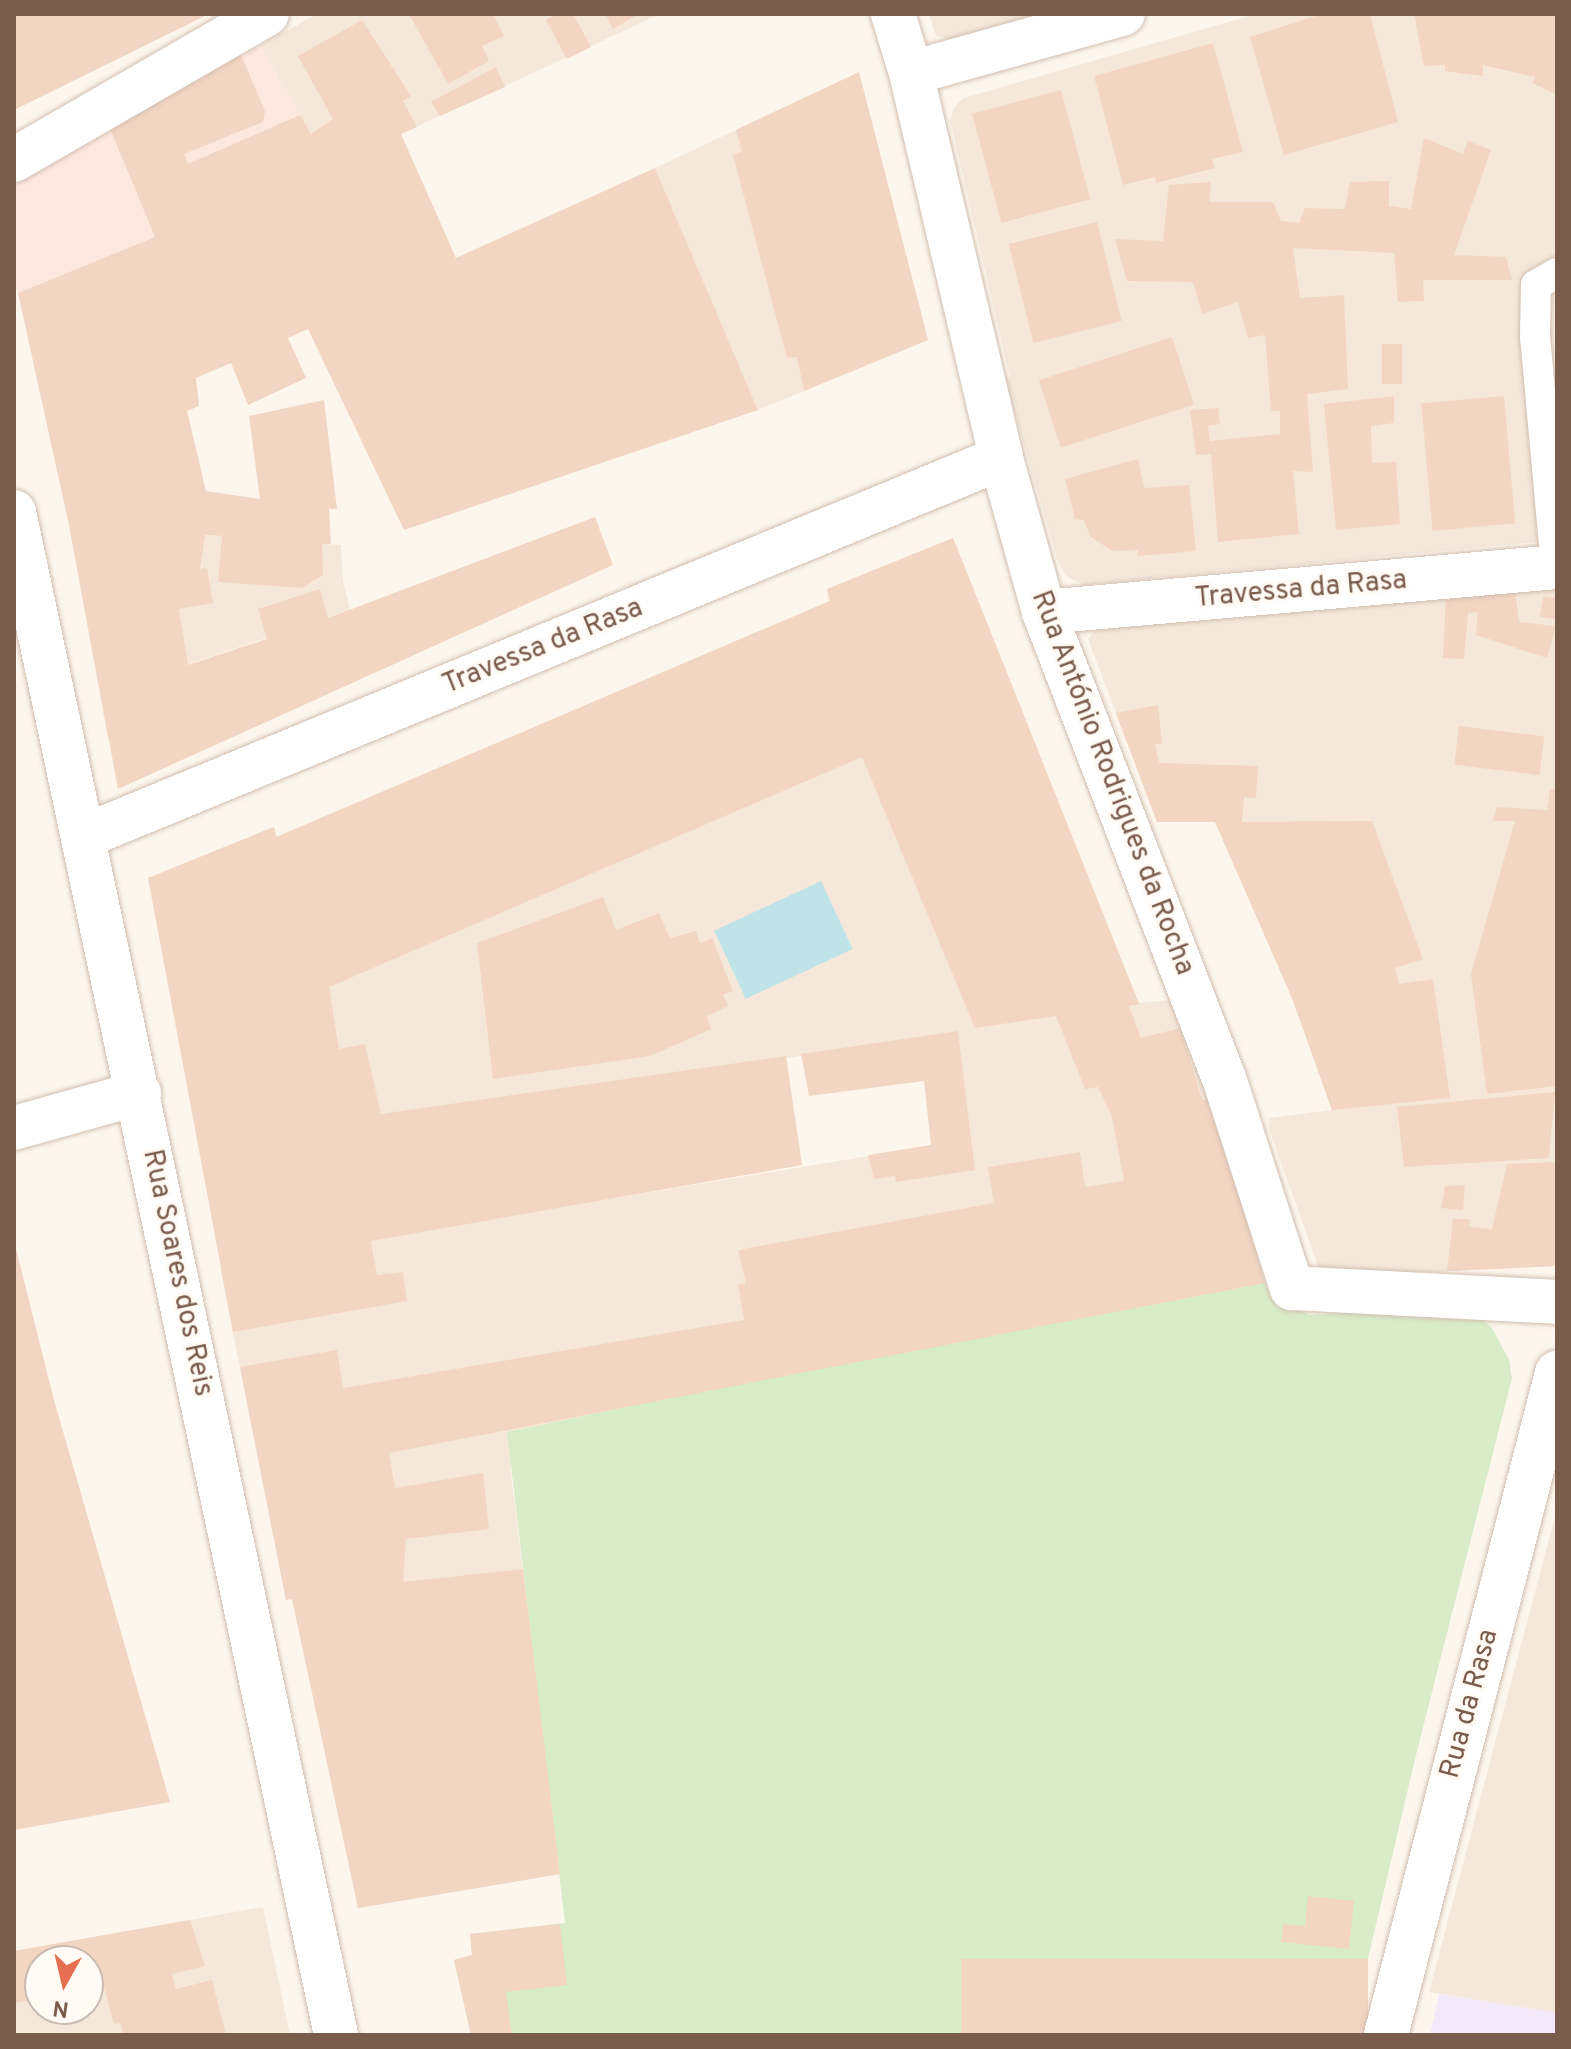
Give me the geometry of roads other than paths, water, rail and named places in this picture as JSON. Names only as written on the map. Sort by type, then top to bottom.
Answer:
[{"type":"street","points":[[14,160],[267,14]]},
{"type":"street","name":"Rua António Rodrigues da Rocha","points":[[893,14],[911,73],[1001,458],[1044,612],[1224,1078],[1292,1288],[1557,1302]]},
{"type":"street","points":[[911,73],[1123,14]]},
{"type":"street","name":"Travessa da Rasa","points":[[85,836],[1001,458]]},
{"type":"street","name":"Rua Soares dos Reis","points":[[14,512],[85,836],[336,2035]]},
{"type":"street","name":"Travessa da Rasa","points":[[1044,612],[1556,567]]},
{"type":"street","points":[[14,1128],[139,1093]]},
{"type":"street","name":"Rua da Rasa","points":[[1386,2035],[1557,1373]]},
{"type":"lane","points":[[1556,567],[1535,336],[1536,285],[1557,273]]},
{"type":"water","points":[[821,881],[853,949],[746,999],[714,931]]}]
